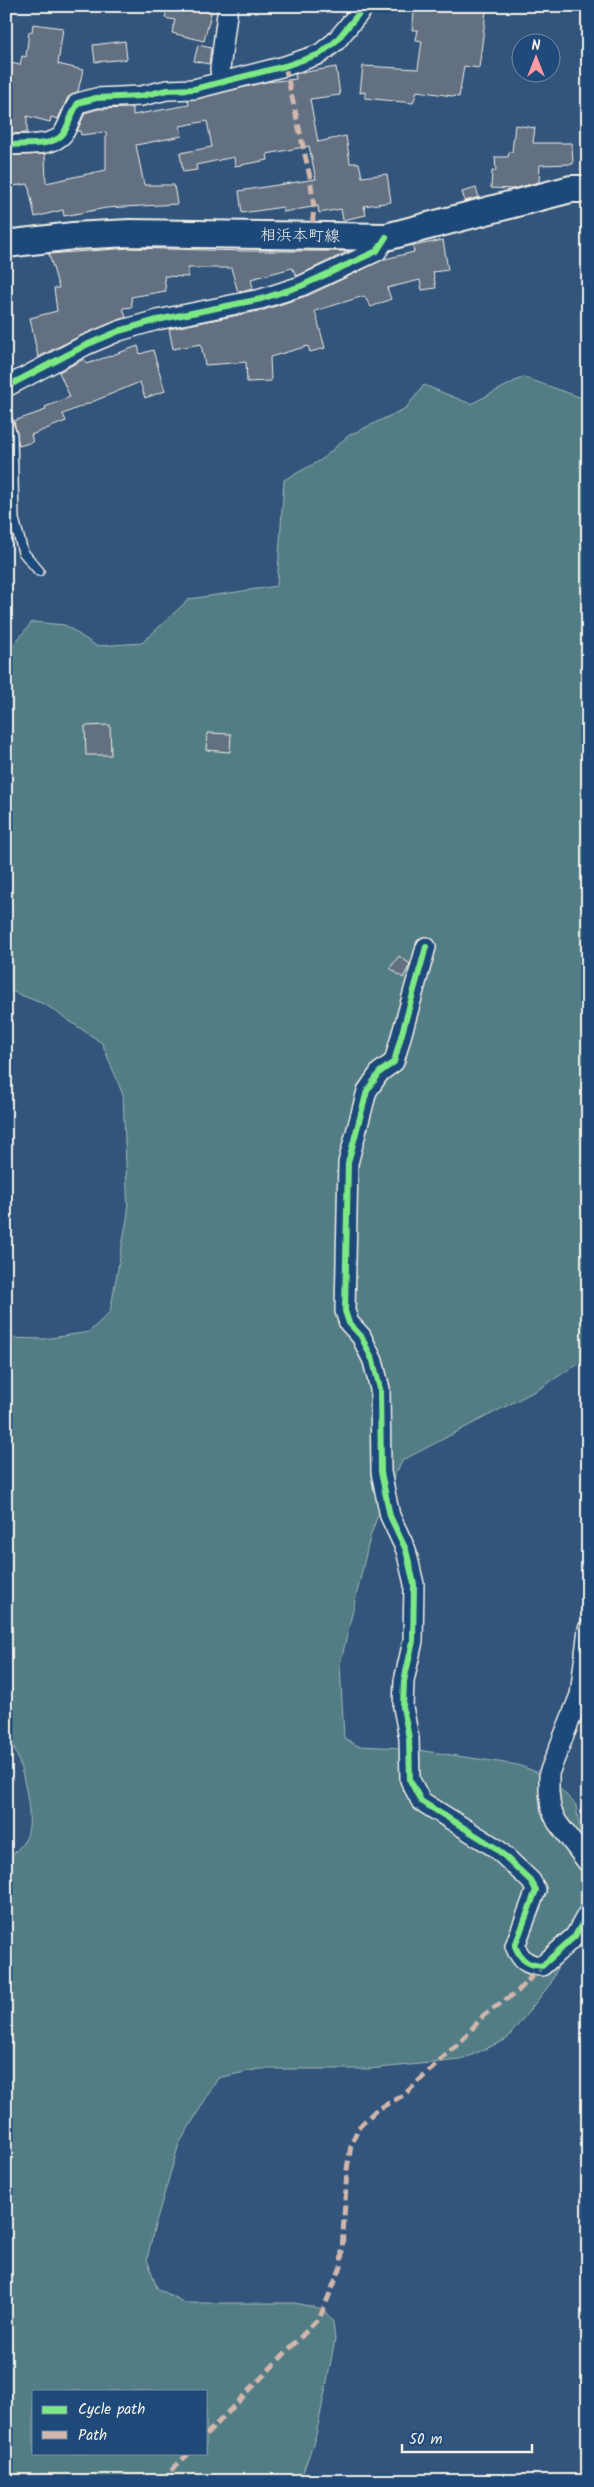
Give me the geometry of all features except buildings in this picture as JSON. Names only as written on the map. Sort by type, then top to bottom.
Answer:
[{"type":"main road","name":"相浜本町線","points":[[6,244],[72,236],[130,234],[386,238],[571,189],[588,189]]},
{"type":"street","points":[[222,82],[220,69],[228,6]]},
{"type":"street","points":[[6,144],[46,142],[58,139],[64,133],[78,103],[87,99],[140,96],[167,90],[194,89],[285,66],[320,54],[336,41],[365,6]]},
{"type":"street","points":[[6,387],[86,345],[119,331],[157,320],[261,299],[301,286],[377,250],[386,238]]},
{"type":"street","points":[[426,947],[394,1062],[380,1072],[367,1091],[348,1163],[346,1208],[345,1311],[349,1323],[361,1336],[372,1361],[380,1390],[381,1472],[390,1516],[406,1550],[414,1584],[413,1641],[404,1681],[403,1707],[409,1738],[410,1780],[421,1802],[496,1848],[531,1880],[536,1890],[515,1946],[520,1958],[531,1965],[542,1966],[575,1936],[588,1912]]},
{"type":"street","points":[[588,1629],[580,1695],[549,1772],[549,1791],[550,1809],[557,1822],[588,1863]]},
{"type":"lane","points":[[6,416],[12,435],[14,519],[23,552],[38,571]]},
{"type":"green space","points":[[523,377],[588,400],[588,1357],[539,1389],[403,1460],[388,1487],[370,1537],[340,1665],[344,1738],[358,1746],[404,1748],[518,1765],[549,1777],[576,1805],[583,1852],[581,1910],[551,1983],[507,2039],[461,2060],[369,2069],[259,2069],[218,2078],[179,2144],[147,2259],[157,2288],[185,2303],[294,2303],[323,2309],[333,2322],[335,2339],[326,2387],[316,2435],[300,2481],[6,2481],[6,1862],[26,1838],[29,1828],[29,1815],[21,1767],[6,1730],[6,1338],[44,1339],[89,1332],[110,1312],[128,1213],[123,1095],[102,1043],[46,1005],[6,989],[6,654],[32,622],[65,625],[96,646],[142,643],[189,599],[277,586],[284,480],[321,460],[348,436],[406,408],[424,385],[471,404]]},
{"type":"marked path","points":[[285,66],[310,177],[314,208],[311,236]]},
{"type":"marked path","points":[[208,2433],[320,2317],[341,2267],[347,2169],[351,2146],[358,2128],[375,2111],[405,2094],[463,2039],[484,2015],[518,1991],[542,1966]]},
{"type":"marked path","points":[[161,2481],[188,2454]]},
{"type":"cycle path","points":[[6,145],[44,143],[58,138],[63,134],[78,103],[96,98],[141,96],[167,90],[194,89],[285,66],[320,54],[336,41],[365,6]]},
{"type":"cycle path","points":[[6,387],[86,345],[119,331],[157,320],[261,299],[301,286],[377,251],[386,237]]},
{"type":"cycle path","points":[[426,947],[394,1062],[380,1072],[367,1091],[348,1163],[345,1311],[349,1323],[361,1336],[373,1361],[380,1389],[381,1472],[390,1516],[406,1550],[414,1584],[413,1641],[404,1681],[403,1707],[409,1738],[410,1780],[421,1801],[496,1848],[531,1881],[536,1890],[515,1946],[525,1961],[542,1966],[575,1936],[588,1913]]}]
